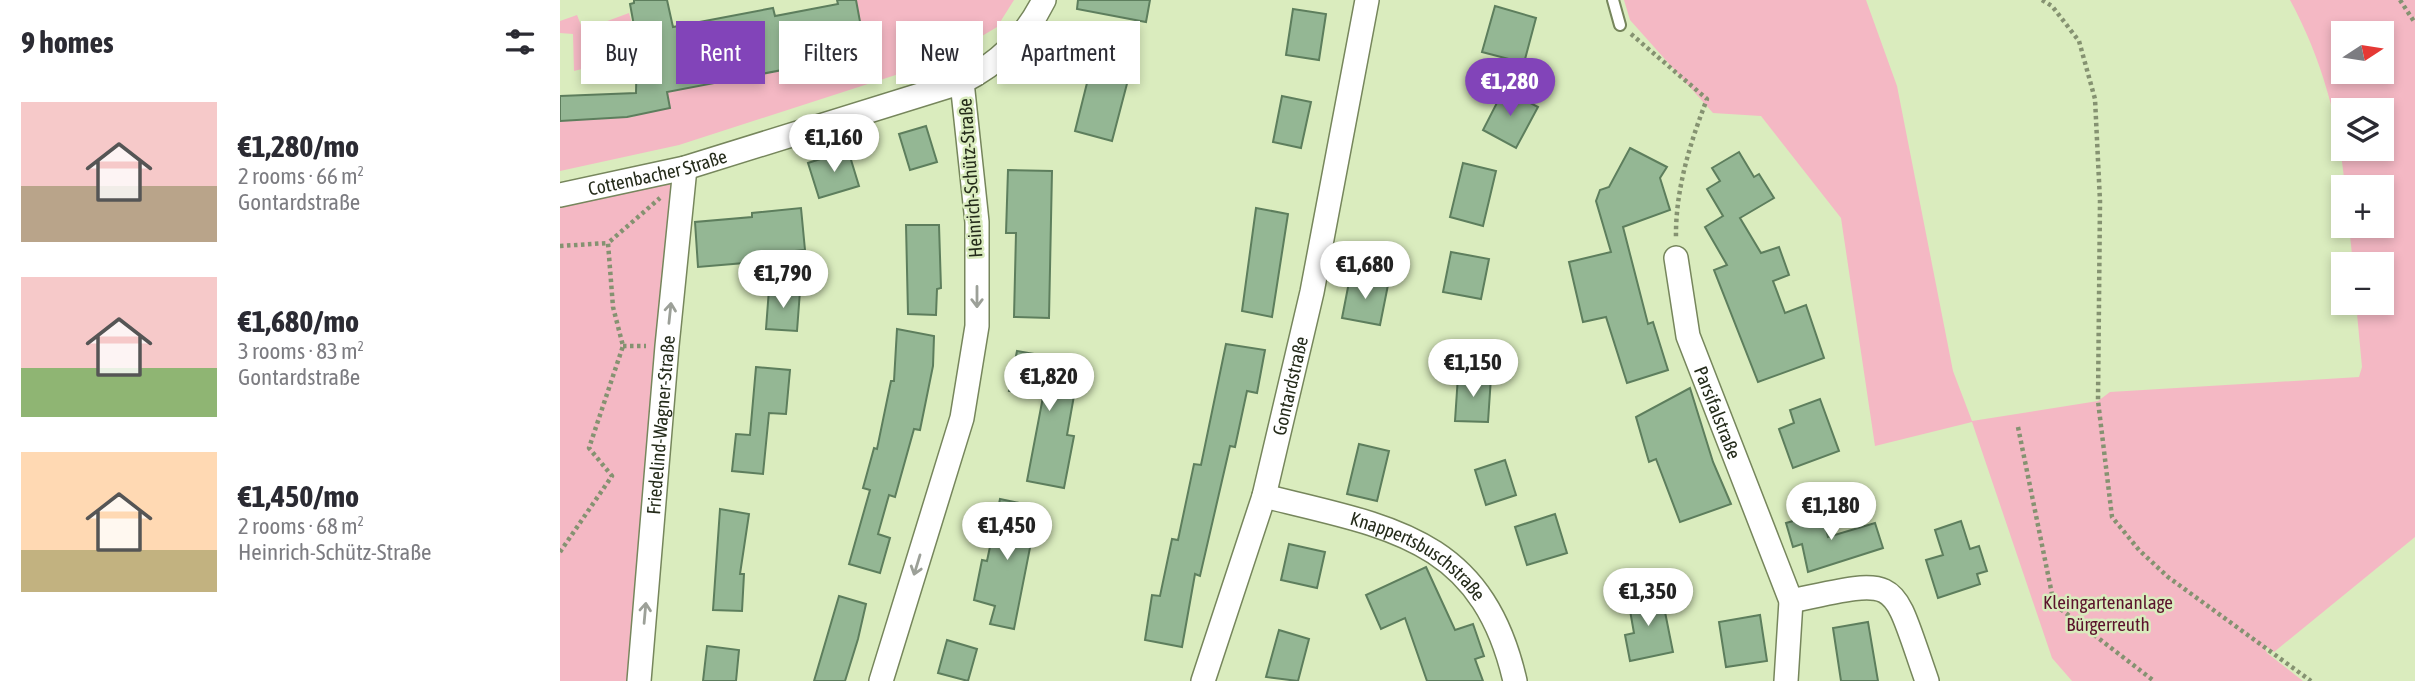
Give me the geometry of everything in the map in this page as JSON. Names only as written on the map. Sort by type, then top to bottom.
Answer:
[{"type":"street","name":"Cottenbacher Straße","points":[[983,71],[1007,52],[1024,33],[1044,0]]},
{"type":"street","name":"Gontardstraße","points":[[1203,681],[1264,496],[1312,292],[1367,0]]},
{"type":"street","name":"Cottenbacher Straße","points":[[560,195],[685,173],[956,84]]},
{"type":"street","name":"Heinrich-Schütz-Straße","points":[[881,681],[962,418],[977,326],[977,222],[962,84]]},
{"type":"street","name":"Friedelind-Wagner-Straße","points":[[639,681],[667,346],[685,173]]},
{"type":"street","name":"Parsifalstraße","points":[[1676,258],[1688,336],[1791,601],[1786,681]]},
{"type":"street","name":"Knappertsbuschstraße","points":[[1264,496],[1355,519],[1401,534],[1446,558],[1484,600],[1501,635],[1516,681]]},
{"type":"street","points":[[1791,601],[1863,586],[1886,589],[1900,605],[1927,681]]},
{"type":"lane","points":[[1613,0],[1620,25]]},
{"type":"path","points":[[2042,0],[2052,6],[2079,41],[2095,99],[2100,201],[2098,401],[2112,517],[2138,551],[2168,577],[2311,681]]},
{"type":"path","points":[[2400,0],[2415,23]]},
{"type":"path","points":[[1620,25],[1707,99],[1691,142],[1676,214],[1676,258]]},
{"type":"path","points":[[560,246],[608,243],[685,173]]},
{"type":"path","points":[[560,552],[612,476],[589,448],[623,346],[613,307],[608,243]]},
{"type":"path","points":[[2018,426],[2054,604],[2154,681]]},
{"type":"green space","points":[[856,0],[1014,0],[1001,21],[997,21],[997,27],[983,35],[983,21],[896,21],[896,75],[882,79],[882,21],[860,21]]},
{"type":"green space","name":"Kleingartenanlage Bürgerreuth","points":[[1624,0],[1866,0],[1897,86],[1953,371],[1972,421],[2098,401],[2110,392],[2359,377],[2362,367],[2357,315],[2394,315],[2394,252],[2352,252],[2350,238],[2394,238],[2394,175],[2344,175],[2342,161],[2394,161],[2394,98],[2331,98],[2331,106],[2320,68],[2290,0],[2415,0],[2415,537],[2274,652],[2264,645],[2267,653],[2303,681],[2072,681],[2052,658],[1972,422],[1875,446],[1841,218],[1761,116],[1713,113],[1630,20]]},
{"type":"green space","points":[[629,13],[631,21],[607,21]]},
{"type":"green space","points":[[577,15],[581,25],[581,69],[574,71],[573,34],[560,33],[560,21]]},
{"type":"green space","points":[[779,71],[779,84],[868,84],[679,145],[560,171],[560,121],[634,117],[633,93],[640,97],[708,84],[765,84],[765,73]]},
{"type":"green space","points":[[684,168],[638,681],[560,681],[560,196]]},
{"type":"building","points":[[634,0],[667,0],[673,27],[676,26],[676,84],[709,84],[667,92],[670,108],[627,117],[560,121],[560,96],[636,93],[636,84],[662,84],[662,21],[633,21],[630,4],[634,3]]},
{"type":"building","points":[[837,0],[856,0],[860,21],[779,21],[779,71],[765,73],[765,21],[705,21],[773,8],[775,16],[838,4]]},
{"type":"building","points":[[1078,0],[1150,0],[1146,22],[1077,9]]},
{"type":"building","points":[[1495,6],[1536,18],[1524,63],[1482,52]]},
{"type":"building","points":[[1293,9],[1326,14],[1319,60],[1286,55]]},
{"type":"building","points":[[1087,84],[1127,84],[1112,141],[1075,131]]},
{"type":"building","points":[[1504,89],[1538,107],[1516,148],[1483,130]]},
{"type":"building","points":[[1282,96],[1311,102],[1301,148],[1273,142]]},
{"type":"building","points":[[926,126],[937,162],[910,170],[899,134]]},
{"type":"building","points":[[1630,148],[1667,167],[1660,178],[1670,210],[1623,227],[1648,324],[1653,322],[1668,370],[1627,383],[1606,317],[1583,322],[1569,262],[1611,252],[1596,201],[1600,190],[1609,187]]},
{"type":"building","points":[[848,150],[859,186],[819,198],[808,163]]},
{"type":"building","points":[[1739,152],[1754,177],[1759,174],[1774,198],[1740,218],[1761,253],[1779,247],[1789,275],[1773,281],[1785,313],[1806,305],[1824,358],[1758,382],[1714,270],[1727,265],[1705,227],[1723,216],[1707,189],[1720,181],[1712,168]]},
{"type":"building","points":[[1463,163],[1496,171],[1483,226],[1450,217]]},
{"type":"building","points":[[1008,170],[1052,171],[1049,318],[1014,317],[1016,233],[1006,233]]},
{"type":"building","points":[[801,208],[805,250],[755,255],[756,262],[698,267],[695,222],[752,217],[752,213]]},
{"type":"building","points":[[1256,208],[1288,214],[1272,317],[1242,311]]},
{"type":"building","points":[[906,225],[939,225],[941,288],[937,289],[936,315],[908,314]]},
{"type":"building","points":[[1451,252],[1489,259],[1481,299],[1443,292]]},
{"type":"building","points":[[1350,277],[1388,285],[1380,325],[1342,318]]},
{"type":"building","points":[[769,289],[800,291],[797,331],[766,329]]},
{"type":"building","points":[[897,329],[934,336],[933,366],[920,430],[914,429],[895,497],[889,495],[878,534],[890,538],[880,573],[849,564],[870,490],[863,488],[874,448],[877,449],[891,381],[894,381]]},
{"type":"building","points":[[1226,344],[1265,350],[1257,393],[1247,391],[1235,447],[1230,446],[1200,576],[1195,574],[1182,647],[1145,640],[1152,595],[1160,596],[1172,539],[1178,540],[1194,464],[1201,465]]},
{"type":"building","points":[[1017,351],[1080,362],[1067,435],[1074,436],[1064,488],[1027,481],[1043,397],[1009,391]]},
{"type":"building","points":[[756,367],[790,370],[786,414],[769,413],[763,474],[732,471],[736,434],[750,435]]},
{"type":"building","points":[[1458,376],[1491,377],[1488,422],[1455,421]]},
{"type":"building","points":[[1690,388],[1713,462],[1731,504],[1680,522],[1656,459],[1649,462],[1636,417]]},
{"type":"building","points":[[1820,399],[1839,451],[1793,468],[1779,429],[1794,423],[1790,410]]},
{"type":"building","points":[[1359,444],[1389,451],[1377,501],[1347,494]]},
{"type":"building","points":[[1505,460],[1516,495],[1486,505],[1475,470]]},
{"type":"building","points":[[1000,499],[1038,507],[1014,629],[990,624],[995,606],[974,600],[982,560],[987,561]]},
{"type":"building","points":[[720,509],[749,514],[740,574],[744,574],[742,611],[713,610]]},
{"type":"building","points":[[1822,513],[1828,537],[1875,523],[1883,548],[1808,572],[1802,544],[1793,547],[1786,523]]},
{"type":"building","points":[[1555,514],[1567,553],[1527,565],[1515,527]]},
{"type":"building","points":[[1961,521],[1970,549],[1979,546],[1987,571],[1977,574],[1980,584],[1938,598],[1926,560],[1943,555],[1935,530]]},
{"type":"building","points":[[1289,544],[1325,552],[1317,588],[1281,580]]},
{"type":"building","points":[[1426,567],[1455,630],[1473,624],[1484,656],[1475,659],[1483,681],[1427,681],[1405,618],[1381,629],[1366,595]]},
{"type":"building","points":[[1661,592],[1673,652],[1630,661],[1625,635],[1634,633],[1628,599]]},
{"type":"building","points":[[839,596],[866,604],[858,639],[845,681],[814,681]]},
{"type":"building","points":[[1760,615],[1767,661],[1726,667],[1719,622]]},
{"type":"building","points":[[1868,622],[1878,681],[1841,681],[1833,628]]},
{"type":"building","points":[[1279,630],[1309,639],[1298,681],[1266,677]]},
{"type":"building","points":[[947,640],[977,649],[968,681],[938,673]]},
{"type":"building","points":[[707,646],[739,650],[736,681],[703,681]]}]
